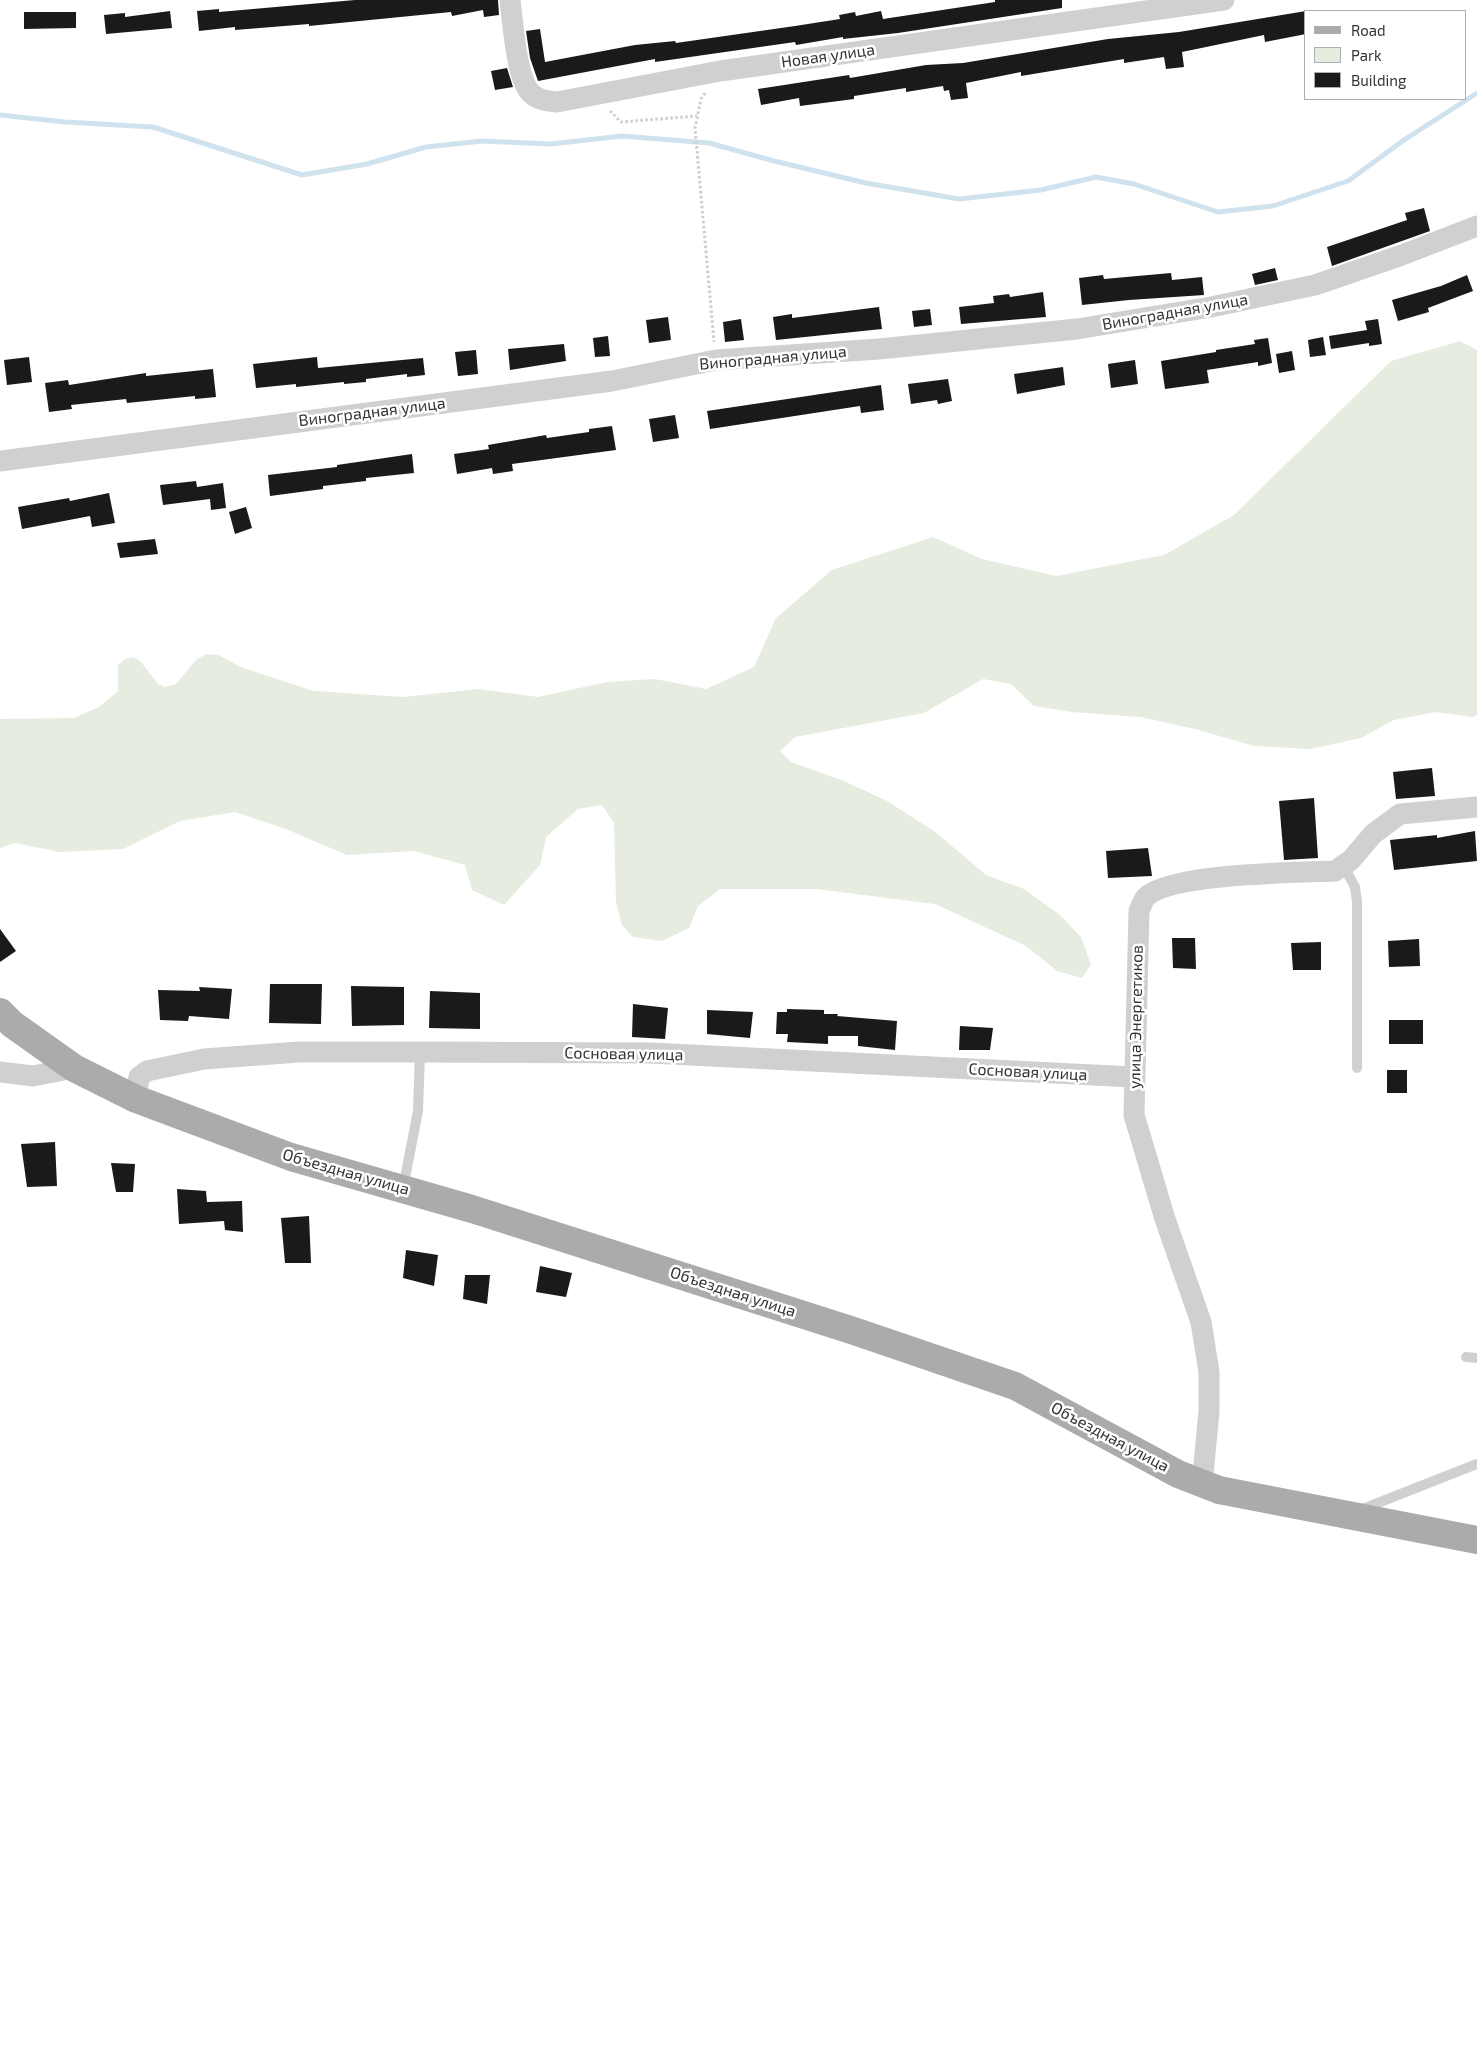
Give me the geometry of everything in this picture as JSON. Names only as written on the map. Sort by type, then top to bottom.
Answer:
[{"type":"main road","name":"Объездная улица","points":[[0,1012],[12,1024],[74,1068],[136,1099],[291,1158],[481,1212],[854,1330],[1015,1386],[1178,1474],[1202,1484],[1219,1490],[1477,1540]]},
{"type":"street","name":"Новая улица","points":[[510,0],[522,76],[530,92],[541,100],[557,102],[720,71],[1224,0]]},
{"type":"street","name":"Виноградная улица","points":[[0,461],[612,381],[716,360],[879,349],[1077,329],[1211,307],[1315,285],[1402,255],[1477,226]]},
{"type":"street","name":"улица Энергетиков","points":[[1202,1484],[1209,1412],[1209,1372],[1201,1322],[1165,1219],[1134,1115],[1139,911],[1145,897],[1165,886],[1200,879],[1335,870],[1351,860],[1373,834],[1400,814],[1477,807]]},
{"type":"street","name":"Сосновая улица","points":[[136,1099],[139,1077],[147,1070],[204,1059],[299,1052],[650,1053],[1134,1077]]},
{"type":"street","points":[[0,1072],[33,1076],[74,1068]]},
{"type":"lane","points":[[1343,865],[1355,886],[1357,902],[1357,1068]]},
{"type":"lane","points":[[402,1189],[418,1111],[420,1052]]},
{"type":"lane","points":[[1466,1357],[1477,1358]]},
{"type":"lane","points":[[1348,1515],[1477,1464]]},
{"type":"path","points":[[716,360],[695,128],[701,99],[720,71]]},
{"type":"path","points":[[592,96],[621,122],[697,116]]},
{"type":"green space","points":[[1460,341],[1477,350],[1477,715],[1473,717],[1436,712],[1394,720],[1361,738],[1310,749],[1254,746],[1195,729],[1141,717],[1072,712],[1034,706],[1011,684],[983,679],[924,713],[795,737],[780,751],[791,762],[844,781],[887,801],[934,831],[986,875],[1024,889],[1060,915],[1081,937],[1091,965],[1082,978],[1057,971],[1026,946],[935,904],[816,889],[720,889],[698,906],[689,928],[662,941],[633,937],[622,925],[616,902],[614,823],[602,805],[578,809],[546,837],[540,865],[504,905],[472,890],[465,865],[414,851],[347,855],[286,829],[235,812],[180,821],[123,849],[60,852],[15,843],[0,848],[0,719],[74,718],[99,707],[118,691],[118,665],[125,659],[134,657],[141,662],[158,684],[165,687],[176,684],[197,659],[207,654],[218,655],[243,668],[314,691],[403,697],[479,689],[538,697],[607,682],[655,679],[706,689],[754,667],[776,618],[832,570],[933,537],[982,559],[1056,576],[1164,555],[1234,515],[1391,361]]},
{"type":"building","points":[[355,0],[498,0],[499,15],[484,17],[483,10],[452,16],[451,12],[309,26],[309,24],[235,30],[235,27],[199,31],[197,11],[219,9],[219,12]]},
{"type":"building","points":[[995,0],[1062,0],[1062,8],[898,33],[843,39],[843,37],[796,45],[795,42],[655,62],[655,59],[538,81],[530,58],[526,31],[540,29],[545,62],[635,45],[675,41],[676,43],[840,19],[839,15],[855,12],[856,16],[881,11],[883,19],[995,2]]},
{"type":"building","points":[[170,11],[172,28],[106,34],[104,15],[125,13],[125,17]]},
{"type":"building","points":[[1304,11],[1304,34],[1265,42],[1264,35],[1182,52],[1184,67],[1166,69],[1164,57],[1124,63],[1124,59],[1021,76],[1021,72],[966,83],[968,98],[951,100],[949,90],[944,91],[943,86],[906,92],[906,88],[854,96],[854,99],[800,106],[799,98],[761,105],[758,89],[849,75],[850,78],[926,65],[963,63],[1108,39],[1179,32]]},
{"type":"building","points":[[24,12],[76,12],[76,28],[24,29]]},
{"type":"building","points":[[507,68],[513,87],[495,90],[491,71]]},
{"type":"building","points":[[1424,208],[1430,231],[1332,266],[1327,247],[1407,220],[1405,213]]},
{"type":"building","points":[[1275,268],[1278,280],[1255,285],[1252,274]]},
{"type":"building","points":[[1171,273],[1172,280],[1202,277],[1204,295],[1082,305],[1079,278],[1103,275],[1104,279]]},
{"type":"building","points":[[1467,275],[1473,291],[1428,308],[1429,312],[1398,321],[1392,300],[1441,286]]},
{"type":"building","points":[[1043,292],[1046,317],[961,324],[959,307],[994,303],[993,296],[1009,294],[1010,297]]},
{"type":"building","points":[[879,307],[882,329],[776,340],[773,317],[792,314],[792,318]]},
{"type":"building","points":[[930,309],[932,325],[914,327],[912,311]]},
{"type":"building","points":[[668,317],[671,340],[649,343],[646,320]]},
{"type":"building","points":[[741,319],[744,340],[725,342],[723,322]]},
{"type":"building","points":[[1378,319],[1382,344],[1369,346],[1369,343],[1331,349],[1329,336],[1367,330],[1365,321]]},
{"type":"building","points":[[608,336],[610,356],[595,357],[593,338]]},
{"type":"building","points":[[1323,337],[1326,355],[1310,357],[1308,340]]},
{"type":"building","points":[[1268,338],[1272,363],[1258,366],[1258,362],[1207,370],[1209,383],[1165,389],[1161,361],[1255,344],[1254,340]]},
{"type":"building","points":[[564,344],[566,361],[510,370],[508,349]]},
{"type":"building","points":[[476,350],[478,374],[458,376],[455,352]]},
{"type":"building","points":[[1292,351],[1295,370],[1279,373],[1276,354]]},
{"type":"building","points":[[29,357],[32,382],[7,385],[4,360]]},
{"type":"building","points":[[317,357],[318,368],[423,358],[425,375],[407,377],[407,374],[344,384],[344,382],[296,387],[296,384],[256,388],[253,364]]},
{"type":"building","points":[[1135,360],[1138,384],[1111,388],[1108,364]]},
{"type":"building","points":[[1063,367],[1065,385],[1017,394],[1014,374]]},
{"type":"building","points":[[213,369],[216,397],[195,399],[195,396],[127,403],[126,399],[71,405],[72,409],[49,412],[45,383],[68,380],[69,385],[146,373],[146,376]]},
{"type":"building","points":[[948,379],[952,401],[938,404],[937,400],[911,404],[908,384]]},
{"type":"building","points":[[881,385],[884,410],[861,413],[860,406],[710,429],[707,411]]},
{"type":"building","points":[[675,415],[679,438],[653,442],[649,419]]},
{"type":"building","points":[[612,426],[616,450],[512,464],[513,471],[493,474],[492,468],[457,474],[454,454],[489,449],[488,445],[546,435],[547,438],[589,432],[589,429]]},
{"type":"building","points":[[412,454],[414,473],[366,478],[366,481],[323,486],[323,489],[270,496],[268,475],[337,467],[337,465]]},
{"type":"building","points":[[196,481],[197,487],[223,483],[226,508],[211,510],[210,499],[163,505],[160,485]]},
{"type":"building","points":[[109,493],[115,523],[92,527],[90,516],[22,529],[18,507],[69,498],[70,501]]},
{"type":"building","points":[[246,507],[252,528],[235,534],[229,512]]},
{"type":"building","points":[[155,539],[158,554],[120,558],[117,543]]},
{"type":"building","points":[[1432,768],[1435,796],[1396,799],[1393,772]]},
{"type":"building","points":[[1314,798],[1318,858],[1284,860],[1279,801]]},
{"type":"building","points":[[1475,831],[1477,861],[1394,870],[1390,840],[1437,835],[1437,838]]},
{"type":"building","points":[[1148,848],[1152,876],[1108,878],[1106,851]]},
{"type":"building","points":[[0,929],[16,951],[0,962]]},
{"type":"building","points":[[1172,938],[1195,938],[1196,969],[1173,968]]},
{"type":"building","points":[[1419,939],[1420,966],[1389,967],[1388,941]]},
{"type":"building","points":[[1321,942],[1321,970],[1293,970],[1291,943]]},
{"type":"building","points":[[270,984],[322,984],[321,1024],[269,1023]]},
{"type":"building","points":[[351,986],[404,987],[404,1025],[352,1026]]},
{"type":"building","points":[[199,987],[232,989],[229,1019],[189,1016],[188,1021],[160,1020],[158,990],[200,991]]},
{"type":"building","points":[[430,991],[480,993],[480,1029],[429,1028]]},
{"type":"building","points":[[633,1004],[668,1008],[665,1039],[632,1037]]},
{"type":"building","points":[[787,1009],[824,1010],[824,1014],[838,1014],[837,1016],[897,1021],[895,1050],[858,1046],[858,1036],[828,1036],[828,1044],[787,1042],[788,1034],[776,1034],[777,1012],[787,1012]]},
{"type":"building","points":[[707,1010],[753,1012],[750,1038],[707,1034]]},
{"type":"building","points":[[1389,1020],[1423,1020],[1423,1044],[1389,1044]]},
{"type":"building","points":[[960,1026],[993,1028],[990,1050],[959,1050]]},
{"type":"building","points":[[1387,1070],[1407,1070],[1407,1093],[1387,1093]]},
{"type":"building","points":[[55,1142],[57,1186],[27,1187],[21,1144]]},
{"type":"building","points":[[111,1163],[135,1164],[133,1192],[116,1192]]},
{"type":"building","points":[[177,1189],[206,1191],[207,1202],[242,1201],[243,1232],[225,1230],[224,1221],[179,1224]]},
{"type":"building","points":[[309,1216],[311,1263],[285,1263],[281,1218]]},
{"type":"building","points":[[406,1250],[438,1255],[434,1286],[403,1278]]},
{"type":"building","points":[[540,1266],[572,1273],[566,1297],[536,1292]]},
{"type":"building","points":[[465,1275],[490,1275],[487,1304],[463,1299]]},
{"type":"waterway","points":[[1467,99],[1477,93]]},
{"type":"waterway","points":[[0,115],[65,122],[153,127],[302,175],[367,164],[426,147],[482,141],[551,144],[622,136],[709,143],[866,183],[959,199],[1041,190],[1096,177],[1134,184],[1218,212],[1273,206],[1348,181],[1404,140],[1466,100]]}]
